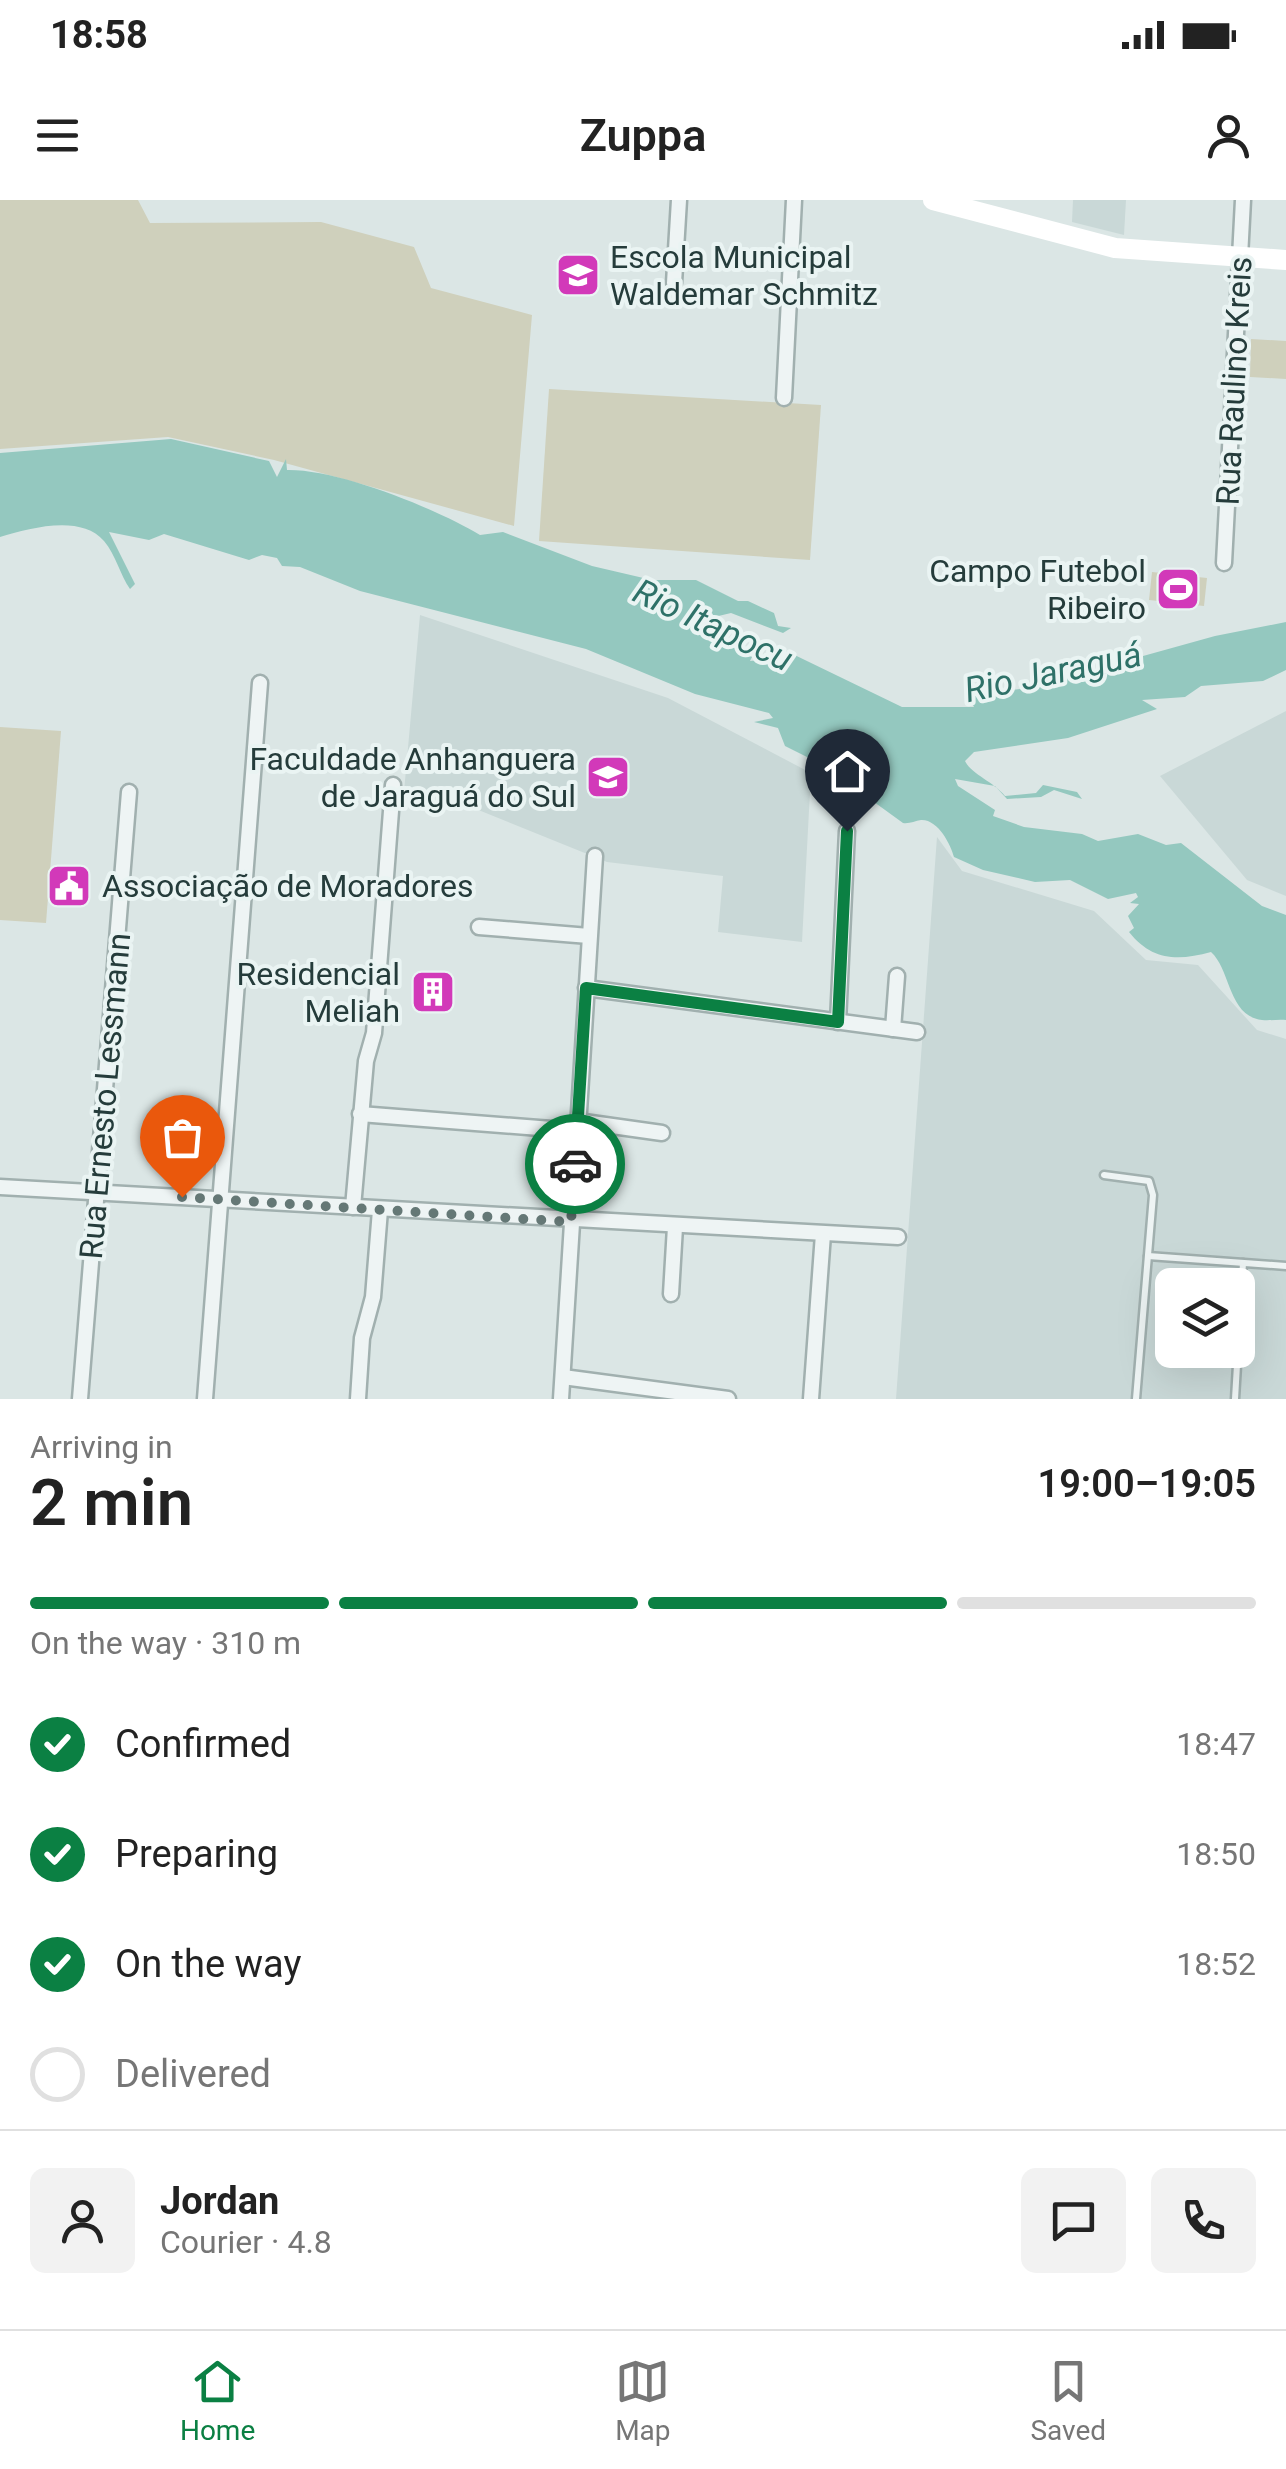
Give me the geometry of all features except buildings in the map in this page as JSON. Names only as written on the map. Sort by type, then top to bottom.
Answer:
[{"type":"main road","points":[[933,200],[1114,248],[1286,260]]},
{"type":"street","points":[[674,283],[678,200]]},
{"type":"street","points":[[784,398],[794,200]]},
{"type":"street","name":"Rua Raulino Kreis","points":[[1224,563],[1243,200]]},
{"type":"street","points":[[204,1399],[260,684]]},
{"type":"street","points":[[352,1207],[360,1114],[374,1032],[393,785]]},
{"type":"street","name":"Rua Ernesto Lessmann","points":[[80,1399],[129,792]]},
{"type":"street","points":[[838,1022],[847,831]]},
{"type":"street","points":[[562,1399],[595,856]]},
{"type":"street","points":[[479,926],[590,936]]},
{"type":"street","points":[[893,1029],[897,976]]},
{"type":"street","points":[[586,988],[916,1032]]},
{"type":"street","points":[[360,1114],[662,1133]]},
{"type":"street","points":[[0,1186],[571,1222],[898,1237]]},
{"type":"street","points":[[358,1399],[362,1338],[374,1297],[380,1210]]},
{"type":"street","points":[[671,1294],[675,1227]]},
{"type":"street","points":[[811,1399],[823,1234]]},
{"type":"street","points":[[563,1377],[728,1399]]},
{"type":"lane","points":[[1104,1175],[1149,1181],[1154,1195],[1136,1399]]},
{"type":"lane","points":[[1148,1256],[1286,1266]]},
{"type":"lane","points":[[1235,1399],[1243,1262]]},
{"type":"shaded area","points":[[0,200],[138,200],[150,223],[321,222],[414,247],[431,288],[532,315],[514,526],[274,460],[168,437],[0,449]]},
{"type":"shaded area","points":[[1073,200],[1126,200],[1124,235],[1072,222]]},
{"type":"shaded area","points":[[1251,339],[1286,341],[1286,379],[1250,377]]},
{"type":"shaded area","points":[[549,389],[821,405],[810,560],[539,541]]},
{"type":"shaded area","name":"Campo Futebol Ribeiro","points":[[1152,572],[1207,578],[1204,606],[1149,600]]},
{"type":"shaded area","name":"Faculdade Anhanguera de Jaraguá do Sul","points":[[420,615],[668,698],[811,773],[802,942],[718,932],[723,876],[607,862],[476,809],[403,803]]},
{"type":"shaded area","points":[[1286,711],[1286,896],[1247,880],[1160,776]]},
{"type":"shaded area","points":[[0,727],[61,731],[46,923],[0,920]]},
{"type":"shaded area","points":[[937,837],[962,871],[1094,911],[1146,960],[1198,965],[1257,1030],[1286,1039],[1286,1399],[896,1399]]},
{"type":"water","name":"Rio Itapocu","points":[[171,439],[269,461],[277,477],[286,459],[287,470],[359,483],[413,502],[480,535],[503,532],[592,566],[652,580],[696,580],[774,613],[778,626],[791,628],[783,633],[731,613],[710,618],[718,631],[710,635],[752,657],[750,661],[769,659],[769,664],[777,652],[765,644],[776,646],[902,707],[974,707],[969,698],[973,695],[1028,688],[1215,636],[1286,622],[1286,670],[1263,681],[1201,686],[1185,697],[1142,700],[1157,709],[1068,738],[974,752],[965,761],[994,786],[955,779],[958,786],[995,810],[993,816],[1024,827],[1082,834],[1098,841],[1138,834],[1166,845],[1181,843],[1262,906],[1286,915],[1286,1020],[1262,1020],[1242,1010],[1211,952],[1166,956],[1138,942],[1129,932],[1134,928],[1128,916],[1139,904],[1130,903],[1138,897],[1136,893],[1108,899],[1070,880],[1035,882],[983,870],[954,857],[947,840],[933,824],[921,820],[903,823],[823,765],[785,746],[778,728],[754,722],[773,718],[769,713],[695,694],[586,649],[360,591],[300,567],[282,566],[277,558],[262,555],[249,560],[164,534],[149,540],[109,532],[135,584],[130,589],[104,541],[82,528],[55,526],[0,537],[0,453]]},
{"type":"water","points":[[1043,785],[1077,792],[1082,799],[1054,790],[1041,797],[1007,799],[997,788],[1005,796],[1036,793]]},
{"type":"way so far","points":[[182,1197],[571,1222],[575,1164]]},
{"type":"place","name":"Escola Municipal Waldemar Schmitz","points":[[578,275]]},
{"type":"place","name":"Campo Futebol Ribeiro","points":[[1178,589]]},
{"type":"place","name":"Faculdade Anhanguera de Jaraguá do Sul","points":[[608,777]]},
{"type":"place","name":"Associação de Moradores","points":[[69,886]]},
{"type":"place","name":"Residencial Meliah","points":[[433,992]]},
{"type":"route","points":[[575,1164],[586,988],[838,1022],[847,831]]},
{"type":"water label","name":"Rio Jaraguá","points":[[1053,672]]}]
